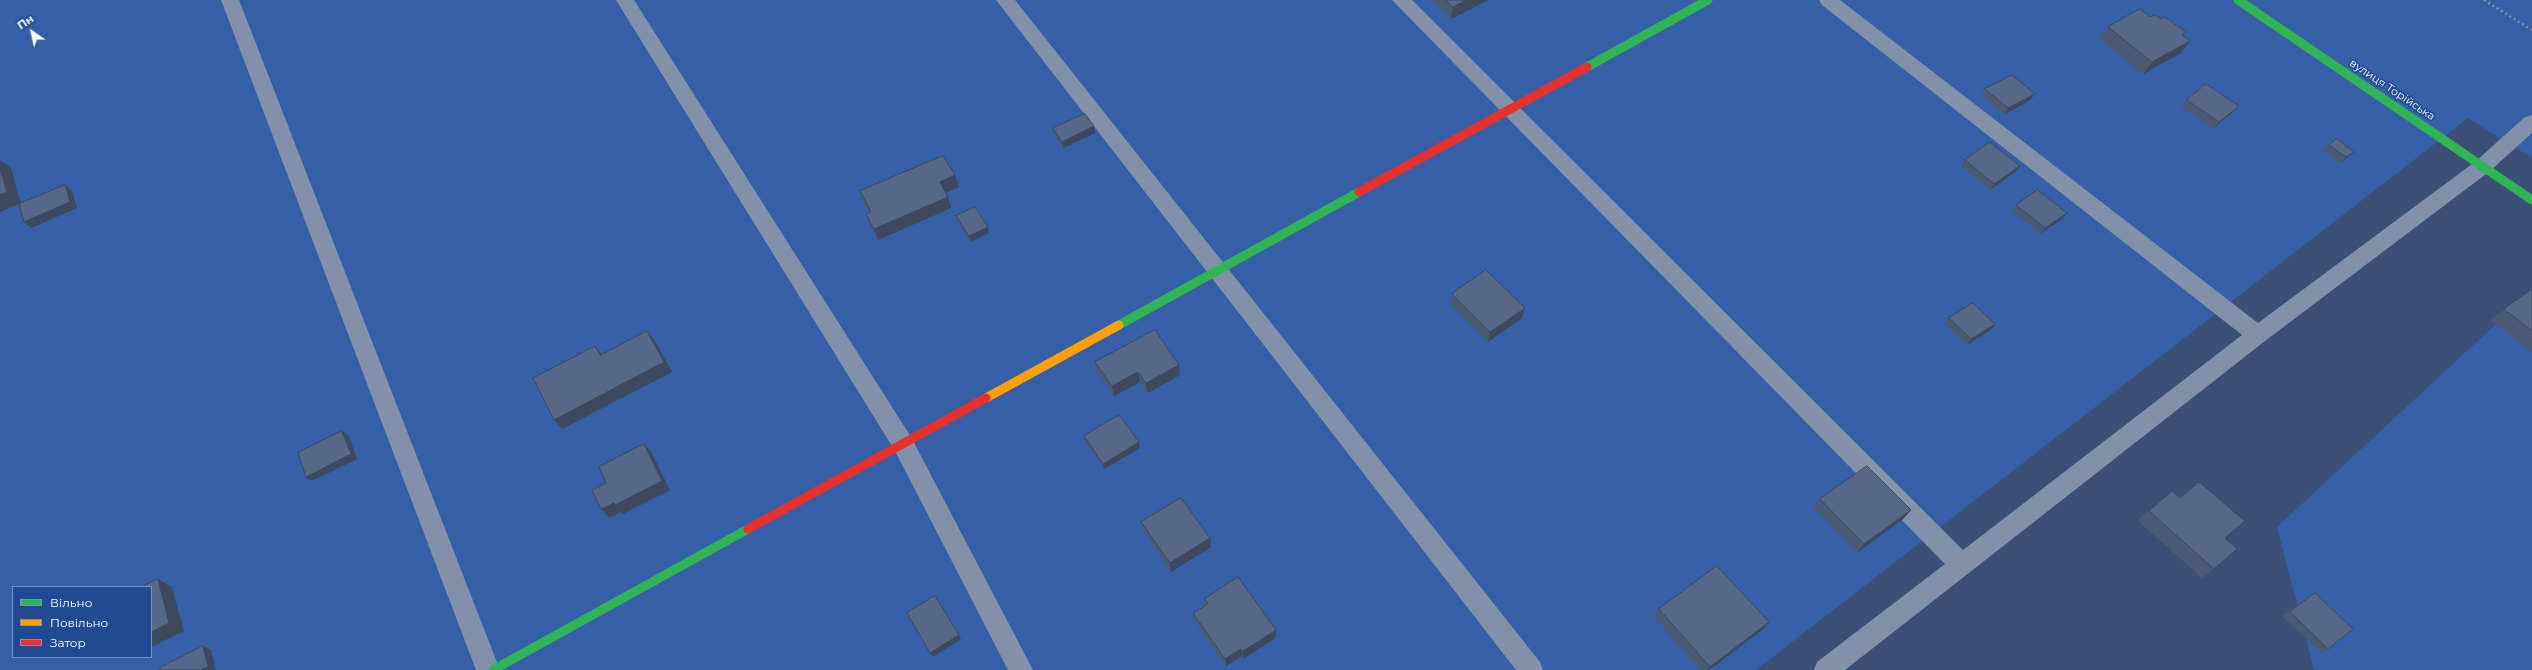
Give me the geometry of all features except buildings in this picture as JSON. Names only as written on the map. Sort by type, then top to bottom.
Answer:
[{"type":"street","points":[[493,670],[1708,0]]},
{"type":"street","name":"вулиця Торійська","points":[[2238,0],[2532,200]]},
{"type":"lane","points":[[230,0],[488,670]]},
{"type":"lane","points":[[625,0],[903,444],[1021,670]]},
{"type":"lane","points":[[1004,0],[1531,670]]},
{"type":"lane","points":[[1402,0],[1961,564]]},
{"type":"lane","points":[[1828,0],[2258,335]]},
{"type":"lane","points":[[1826,670],[2258,335],[2483,166],[2532,122]]},
{"type":"path","points":[[2484,0],[2532,30]]},
{"type":"shaded area","points":[[0,0],[2532,0],[2532,158],[2468,118],[1756,670],[0,670]]},
{"type":"shaded area","points":[[2497,323],[2532,349],[2532,670],[2314,670],[2277,527]]},
{"type":"traffic: fast","points":[[1587,67],[1708,0]]},
{"type":"traffic: fast","points":[[2238,0],[2532,200]]},
{"type":"traffic: fast","points":[[1119,325],[1359,192]]},
{"type":"traffic: fast","points":[[493,670],[748,529]]},
{"type":"traffic: slow","points":[[986,398],[1119,325]]},
{"type":"traffic: jam","points":[[1359,192],[1587,67]]},
{"type":"traffic: jam","points":[[748,529],[986,398]]}]
